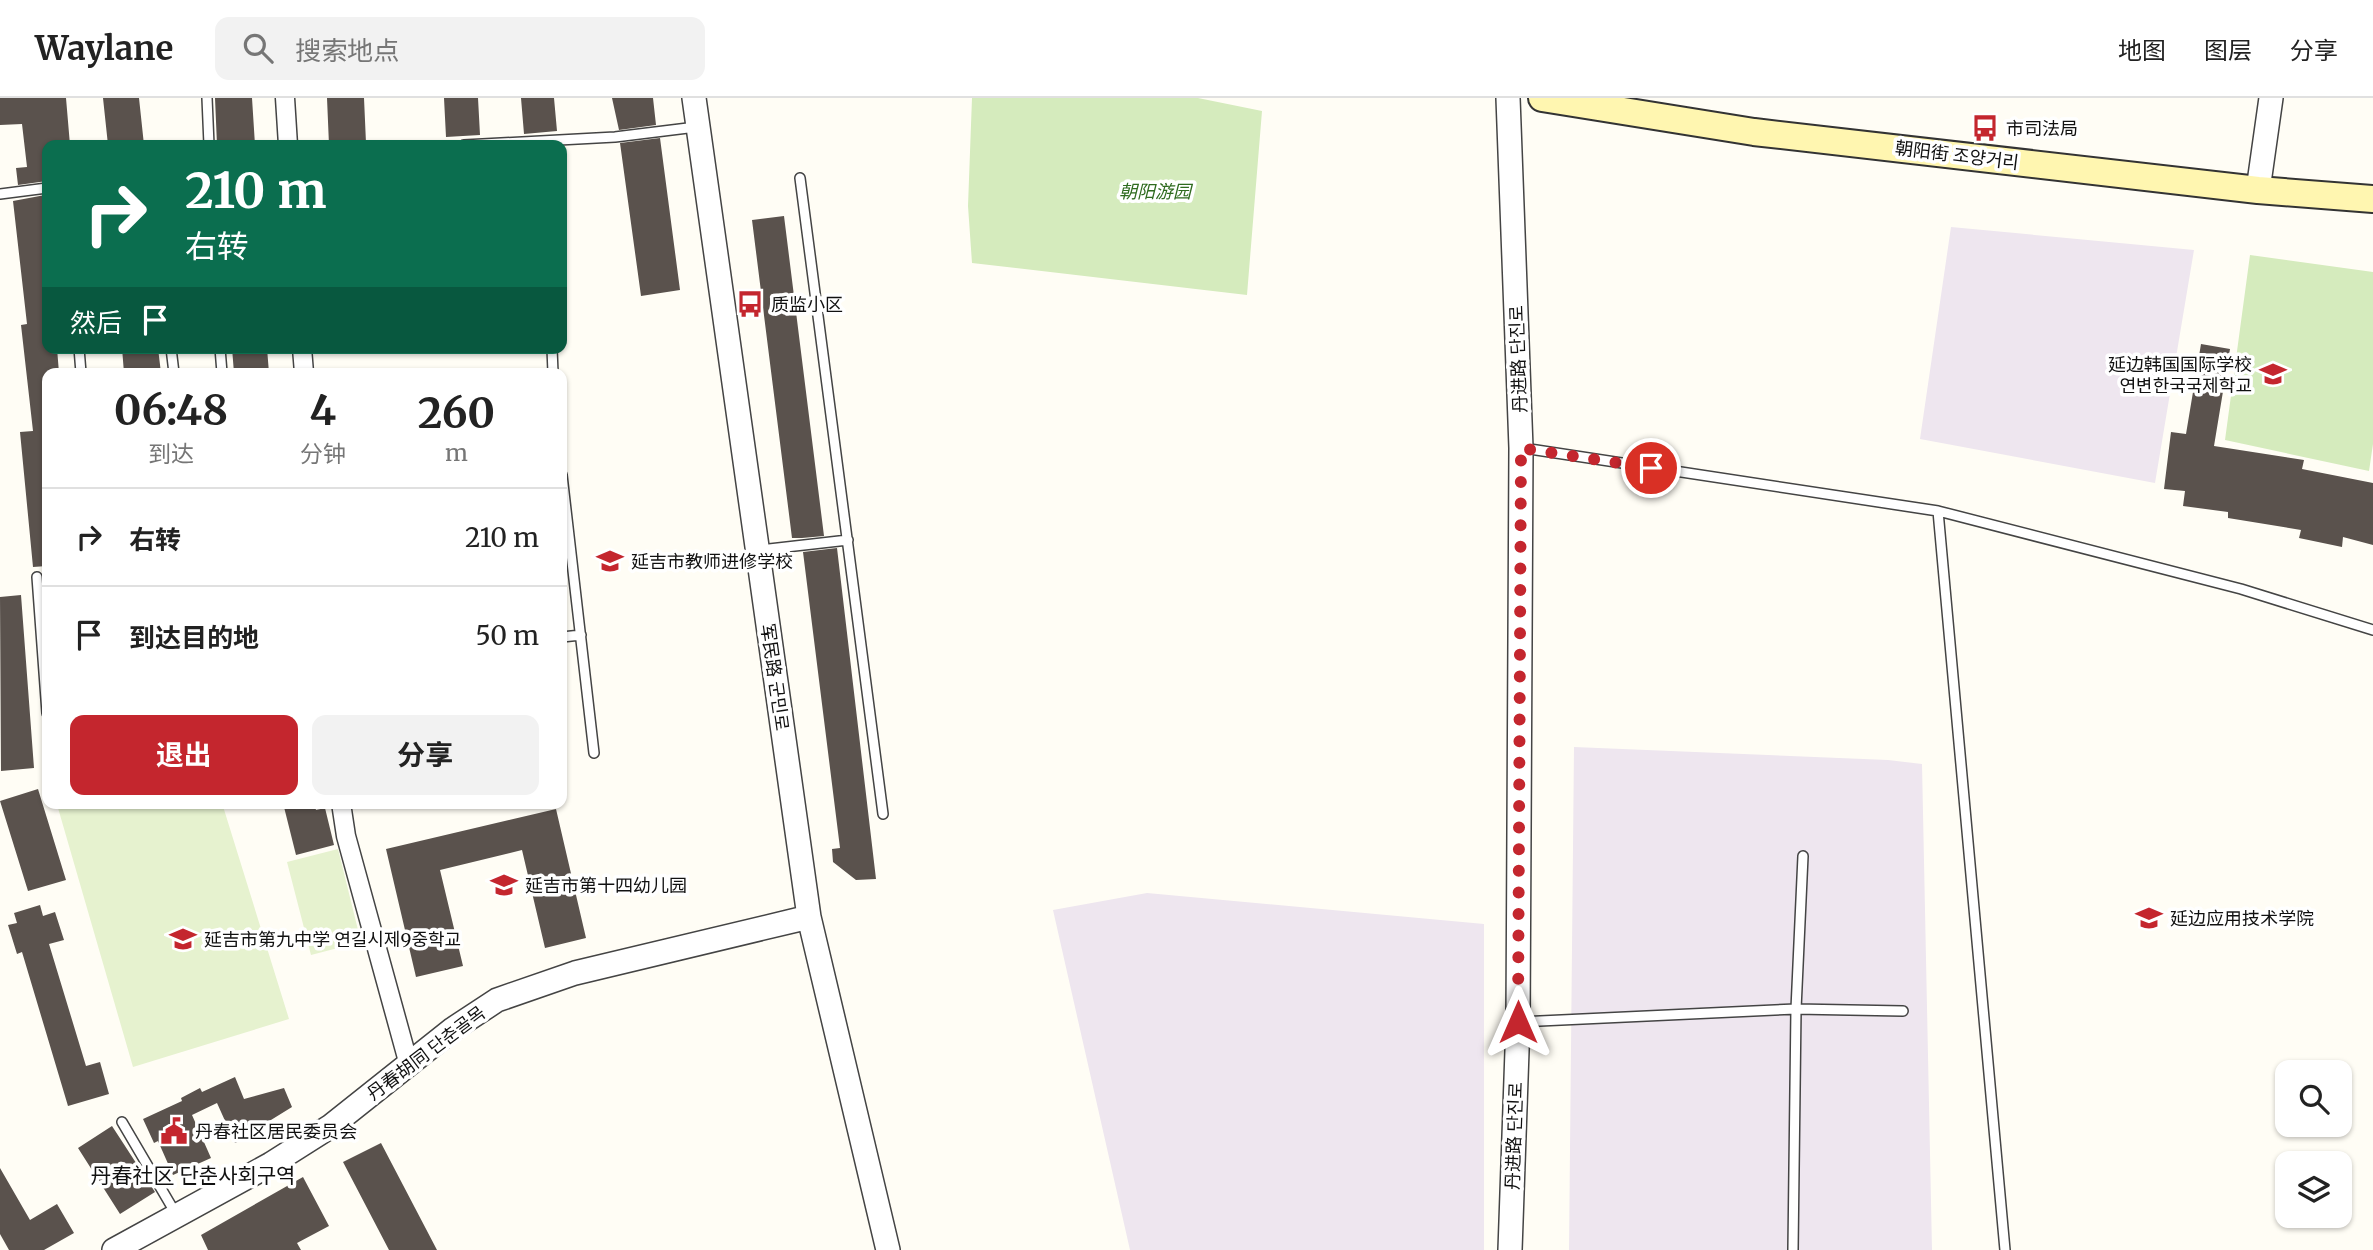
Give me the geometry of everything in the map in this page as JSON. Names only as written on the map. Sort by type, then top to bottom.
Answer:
[{"type":"main road","name":"朝阳街 조양거리","points":[[1542,98],[1754,132],[2258,190],[2373,200]]},
{"type":"street","points":[[285,98],[288,140]]},
{"type":"street","name":"军民路 군민로","points":[[694,98],[809,917],[888,1250]]},
{"type":"street","name":"丹进路 단진로","points":[[1508,98],[1521,448],[1518,1022],[1510,1250]]},
{"type":"street","points":[[2258,190],[2271,98]]},
{"type":"street","points":[[342,809],[346,836],[410,1065]]},
{"type":"street","name":"丹春胡同 단춘골목","points":[[114,1250],[271,1164],[331,1126],[453,1029],[497,1000],[575,973],[809,917]]},
{"type":"lane","points":[[206,98],[209,140]]},
{"type":"lane","points":[[558,140],[615,137],[698,127]]},
{"type":"lane","points":[[800,178],[883,814]]},
{"type":"lane","points":[[0,194],[42,189]]},
{"type":"lane","points":[[1521,448],[1938,511],[2241,589],[2373,630]]},
{"type":"lane","points":[[1938,511],[2005,1250]]},
{"type":"lane","points":[[567,517],[594,753]]},
{"type":"lane","points":[[758,551],[848,540]]},
{"type":"lane","points":[[37,578],[42,646]]},
{"type":"lane","points":[[567,636],[581,635]]},
{"type":"lane","points":[[1793,1250],[1796,1009],[1803,856]]},
{"type":"lane","points":[[1518,1022],[1796,1009],[1903,1011]]},
{"type":"lane","points":[[122,1122],[177,1215]]},
{"type":"shaded area","points":[[1951,227],[2194,250],[2155,483],[1920,439]]},
{"type":"shaded area","points":[[1574,747],[1888,760],[1922,764],[1932,1250],[1569,1250]]},
{"type":"shaded area","points":[[1147,893],[1484,924],[1484,1250],[1130,1250],[1053,910]]},
{"type":"green space","name":"朝阳游园","points":[[972,98],[1198,98],[1262,111],[1247,295],[972,263],[968,206]]},
{"type":"green space","points":[[2250,255],[2373,272],[2373,444],[2369,471],[2225,440]]},
{"type":"green space","points":[[58,809],[224,809],[289,1019],[133,1067]]},
{"type":"green space","points":[[338,849],[361,942],[311,955],[287,862]]},
{"type":"building","points":[[0,98],[66,98],[70,140],[42,140],[42,182],[18,185],[16,168],[27,167],[22,124],[0,125]]},
{"type":"building","points":[[103,98],[139,98],[143,140],[107,140]]},
{"type":"building","points":[[215,98],[252,98],[255,140],[217,140]]},
{"type":"building","points":[[327,98],[364,98],[366,140],[329,140]]},
{"type":"building","points":[[444,98],[478,98],[480,135],[446,137]]},
{"type":"building","points":[[521,98],[554,98],[557,131],[524,134]]},
{"type":"building","points":[[612,98],[653,98],[656,125],[619,130]]},
{"type":"building","points":[[660,138],[680,290],[641,296],[620,143]]},
{"type":"building","points":[[42,196],[42,354],[57,354],[59,368],[42,368],[42,566],[33,567],[20,432],[33,431],[21,325],[27,324],[13,201]]},
{"type":"building","points":[[784,216],[824,536],[802,538],[792,538],[752,220]]},
{"type":"building","points":[[2201,344],[2230,349],[2214,446],[2304,460],[2302,469],[2373,483],[2373,545],[2343,537],[2342,547],[2299,538],[2301,530],[2228,518],[2228,512],[2183,506],[2185,491],[2164,489],[2171,432],[2186,434]]},
{"type":"building","points":[[122,354],[159,354],[160,368],[124,368]]},
{"type":"building","points":[[232,354],[267,354],[269,368],[234,368]]},
{"type":"building","points":[[837,548],[876,879],[856,880],[833,862],[832,849],[840,848],[803,552]]},
{"type":"building","points":[[21,595],[34,768],[1,771],[0,597]]},
{"type":"building","points":[[38,789],[66,880],[28,891],[0,801]]},
{"type":"building","points":[[284,809],[325,809],[334,845],[296,855]]},
{"type":"building","points":[[556,809],[586,938],[545,948],[522,850],[440,870],[463,966],[416,977],[386,849]]},
{"type":"building","points":[[40,905],[43,916],[55,912],[64,940],[49,944],[86,1066],[100,1062],[109,1094],[68,1106],[22,952],[17,954],[8,925],[17,923],[14,913]]},
{"type":"building","points":[[235,1077],[244,1099],[284,1088],[292,1107],[258,1128],[260,1132],[235,1143],[217,1103],[192,1115],[211,1158],[173,1175],[158,1141],[154,1143],[143,1119],[182,1101],[181,1098],[200,1088],[202,1092]]},
{"type":"building","points":[[112,1126],[155,1192],[120,1214],[78,1148]]},
{"type":"building","points":[[381,1143],[437,1250],[389,1250],[343,1162]]},
{"type":"building","points":[[0,1168],[30,1220],[57,1204],[74,1233],[44,1250],[9,1250],[0,1234]]},
{"type":"building","points":[[303,1177],[329,1226],[297,1243],[301,1250],[208,1250],[201,1235]]},
{"type":"place","name":"市司法局","points":[[1985,128]]},
{"type":"place","name":"质监小区","points":[[750,304]]},
{"type":"place","name":"延边韩国国际学校 연변한국국제학교","points":[[2273,374]]},
{"type":"place","name":"延吉市教师进修学校","points":[[610,561]]},
{"type":"place","name":"延吉市第十四幼儿园","points":[[504,885]]},
{"type":"place","name":"延边应用技术学院","points":[[2149,918]]},
{"type":"place","name":"延吉市第九中学 연길시제9중학교","points":[[183,939]]},
{"type":"place","name":"丹春社区居民委员会","points":[[174,1131]]},
{"type":"district","name":"丹春社区 단춘사회구역","points":[[193,1175]]},
{"type":"route","points":[[1518,1022],[1521,448],[1651,468]]}]
